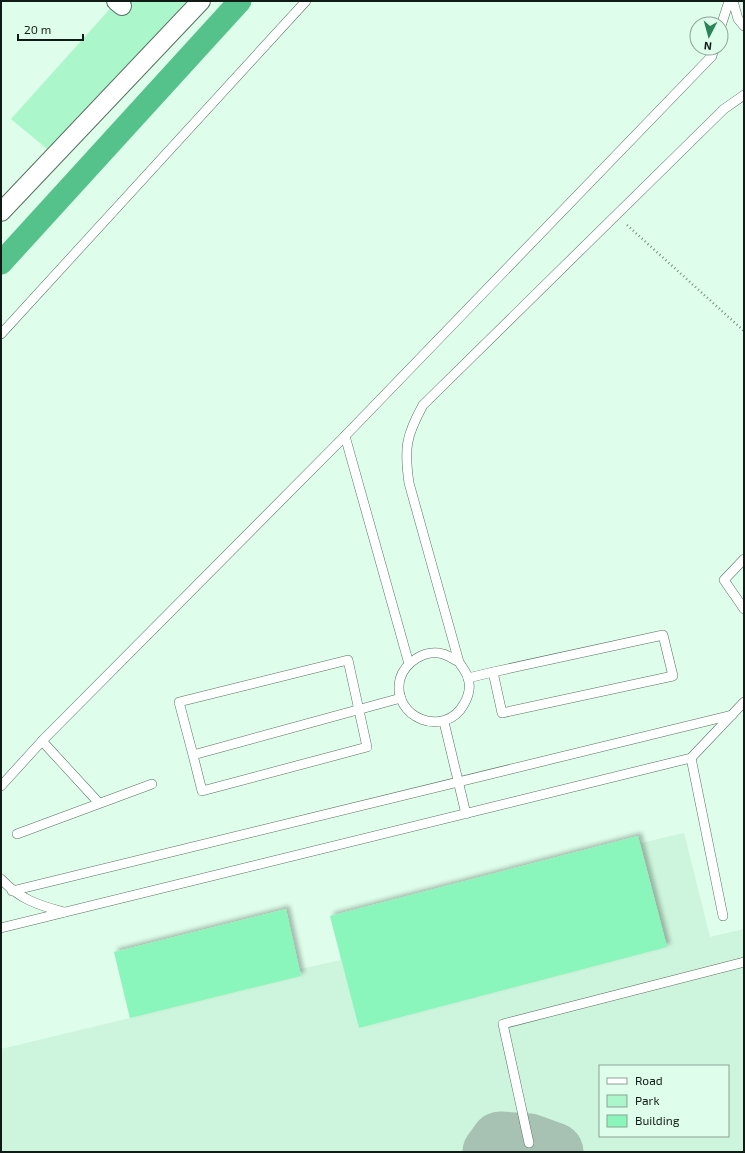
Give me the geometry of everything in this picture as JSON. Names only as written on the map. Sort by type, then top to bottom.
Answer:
[{"type":"street","points":[[1,212],[200,1]]},
{"type":"lane","points":[[1,334],[306,1]]},
{"type":"lane","points":[[724,16],[729,1]]},
{"type":"lane","points":[[733,1],[738,19],[744,26]]},
{"type":"lane","points":[[1,786],[42,741],[346,436],[712,56]]},
{"type":"lane","points":[[459,662],[443,654],[424,654],[409,664],[400,680],[401,698],[410,713],[426,722],[444,722],[460,712],[469,696],[468,678],[459,662],[409,483],[405,456],[410,429],[423,405],[724,109],[744,95]]},
{"type":"lane","points":[[346,436],[409,664]]},
{"type":"lane","points":[[744,559],[724,580],[744,609]]},
{"type":"lane","points":[[468,678],[492,672],[663,635],[673,676],[502,713],[492,672]]},
{"type":"lane","points":[[348,660],[368,747],[202,791],[193,755],[179,702],[348,660]]},
{"type":"lane","points":[[193,755],[401,698]]},
{"type":"lane","points":[[1,928],[691,758],[744,702]]},
{"type":"lane","points":[[12,891],[732,715]]},
{"type":"lane","points":[[444,722],[466,814]]},
{"type":"lane","points":[[42,741],[100,803]]},
{"type":"lane","points":[[691,758],[723,916]]},
{"type":"lane","points":[[17,834],[152,784]]},
{"type":"lane","points":[[1,879],[12,891],[36,905],[65,912]]},
{"type":"lane","points":[[529,1143],[503,1024],[744,962]]},
{"type":"path","points":[[616,215],[744,331]]},
{"type":"shaded area","points":[[684,833],[710,937],[744,929],[744,1152],[1,1152],[1,1049],[130,1018],[114,952],[286,909],[300,969],[341,960],[330,916],[638,836],[641,843]]},
{"type":"green space","points":[[117,1],[187,1],[52,153],[11,119]]},
{"type":"building","points":[[638,836],[667,947],[359,1028],[330,916]]},
{"type":"building","points":[[286,909],[301,976],[130,1018],[114,952]]},
{"type":"waterway","points":[[1,263],[240,1]]},
{"type":"taxiway","points":[[492,1152],[500,1141],[529,1143],[554,1152]]}]
